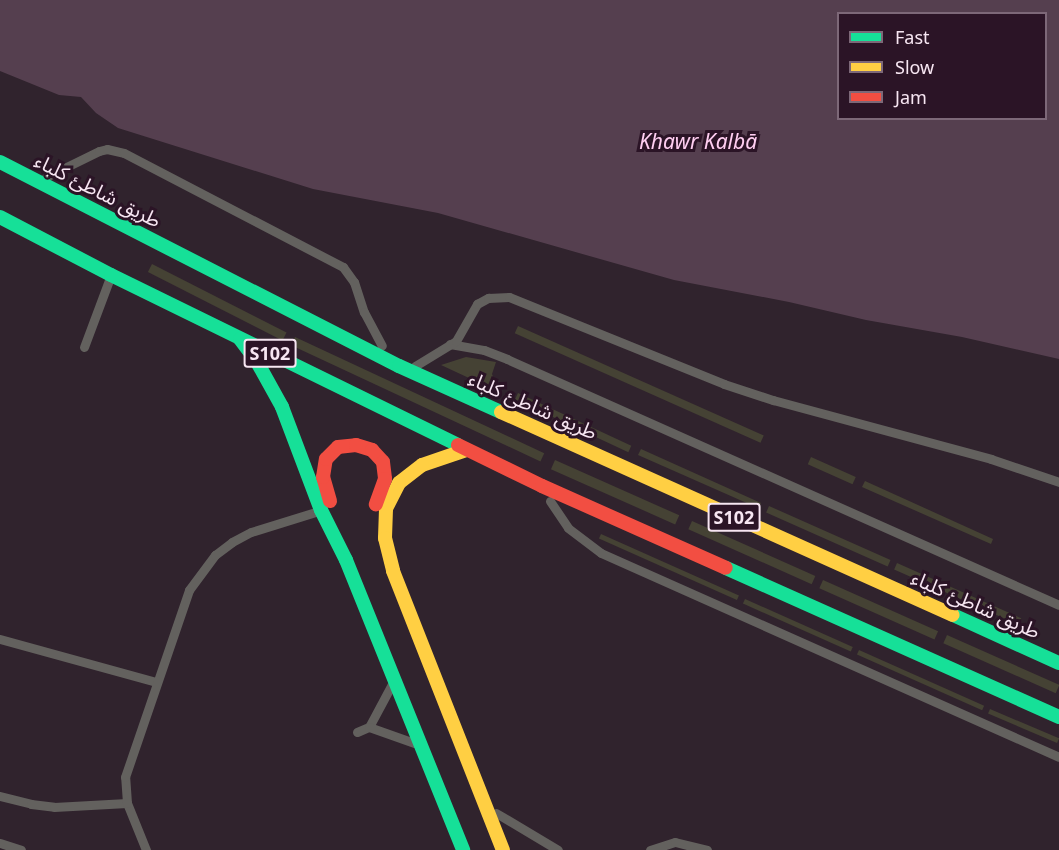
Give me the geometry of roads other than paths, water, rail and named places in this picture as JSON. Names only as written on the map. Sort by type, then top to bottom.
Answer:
[{"type":"main road","name":"طريق شاطئ كلباء","points":[[0,162],[404,369],[1059,663]]},
{"type":"main road","name":"S102","points":[[0,217],[111,275],[542,486],[1059,717]]},
{"type":"main road","points":[[240,339],[256,360],[282,407],[321,510],[346,560],[463,850]]},
{"type":"main road","points":[[346,560],[336,518],[324,486],[323,468],[331,452],[339,447],[356,445],[372,450],[382,462],[385,479],[375,508],[374,531],[381,553],[393,571]]},
{"type":"main road","points":[[466,450],[422,465],[409,473],[391,495],[384,523],[393,571],[503,850]]},
{"type":"lane","points":[[38,181],[99,151],[116,150],[282,234],[334,261],[349,274],[373,332],[404,369],[450,344],[461,334],[477,304],[488,298],[509,297],[724,384],[774,400],[991,459],[1059,482]]},
{"type":"lane","points":[[84,347],[111,275]]},
{"type":"lane","points":[[450,344],[484,350],[507,359],[1059,605]]},
{"type":"lane","points":[[542,486],[568,528],[601,553],[1059,757]]},
{"type":"lane","points":[[146,850],[127,803],[125,777],[127,764],[189,590],[200,572],[215,555],[251,532],[321,510]]},
{"type":"lane","points":[[0,639],[156,682]]},
{"type":"lane","points":[[369,727],[394,677]]},
{"type":"lane","points":[[357,732],[369,727],[397,736],[422,748]]},
{"type":"lane","points":[[0,795],[31,804],[54,807],[127,803]]},
{"type":"lane","points":[[486,805],[513,826],[558,850]]},
{"type":"lane","points":[[650,850],[675,842],[707,850]]},
{"type":"lane","points":[[0,843],[21,850]]},
{"type":"water","name":"Khawr Kalbā","points":[[0,0],[1059,0],[1059,359],[962,337],[866,320],[789,302],[674,280],[438,213],[313,189],[118,128],[96,113],[81,97],[59,95],[0,71]]}]
